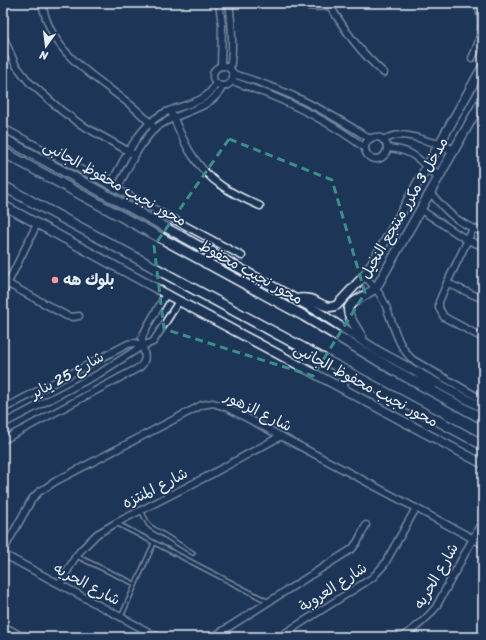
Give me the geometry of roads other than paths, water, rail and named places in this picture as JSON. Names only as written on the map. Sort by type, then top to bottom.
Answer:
[{"type":"main road","name":"محور نجيب محفوظ","points":[[3,152],[304,316],[392,369],[483,419]]},
{"type":"main road","points":[[3,186],[483,445]]},
{"type":"main road","points":[[206,263],[212,252]]},
{"type":"main road","points":[[341,387],[348,372]]},
{"type":"main road","points":[[420,374],[433,391]]},
{"type":"street","points":[[42,3],[50,28],[64,50],[94,78],[128,101],[150,122],[155,129]]},
{"type":"street","points":[[219,3],[222,25],[221,66]]},
{"type":"street","points":[[229,3],[232,29],[232,81]]},
{"type":"street","points":[[291,3],[310,6],[330,6],[337,3]]},
{"type":"street","points":[[472,58],[480,38],[481,22],[479,5]]},
{"type":"street","points":[[330,6],[354,43],[363,54],[384,72]]},
{"type":"street","points":[[3,36],[15,64],[29,82],[62,111],[80,124],[136,155]]},
{"type":"street","points":[[232,81],[230,84],[223,86],[216,83],[213,76],[214,72],[221,66],[227,67],[231,72],[298,97],[338,118],[370,139]]},
{"type":"street","points":[[296,299],[309,299],[328,307],[333,307],[364,276],[388,238],[483,66]]},
{"type":"street","points":[[232,81],[301,108],[338,128],[365,148],[367,155],[374,160],[382,158],[387,152],[387,148],[383,140],[377,137],[370,139],[365,148]]},
{"type":"street","points":[[110,185],[129,151],[150,122],[170,110],[201,99],[211,92],[216,83]]},
{"type":"street","points":[[117,189],[136,155],[155,129],[173,117],[209,103],[218,96],[223,86]]},
{"type":"street","name":"مدخل 3 مكرر منتجع النخيل","points":[[366,343],[350,319],[347,311],[351,304],[376,288],[483,99]]},
{"type":"street","points":[[170,110],[185,145],[208,176],[223,187],[260,206]]},
{"type":"street","points":[[3,122],[14,133]]},
{"type":"street","points":[[3,128],[242,256]]},
{"type":"street","points":[[383,140],[396,135],[406,135],[440,144],[454,151]]},
{"type":"street","name":"محور نجيب محفوظ الجانبى","points":[[3,138],[296,299],[329,318],[366,343],[483,408]]},
{"type":"street","points":[[387,148],[396,148],[409,152],[426,167],[440,176]]},
{"type":"street","points":[[431,193],[449,214],[473,229],[483,232]]},
{"type":"street","name":"محور نجيب محفوظ الجانبى","points":[[3,205],[178,301],[483,464]]},
{"type":"street","points":[[421,210],[468,240],[483,246]]},
{"type":"street","points":[[3,293],[5,283],[37,224]]},
{"type":"street","points":[[473,229],[439,302],[441,313],[444,317],[483,338]]},
{"type":"street","points":[[364,276],[376,288],[384,303],[399,341],[408,356],[483,400]]},
{"type":"street","points":[[5,283],[67,316],[79,316]]},
{"type":"street","points":[[447,283],[483,299]]},
{"type":"street","points":[[3,440],[140,367],[146,358],[146,354],[142,346],[142,337],[166,294]]},
{"type":"street","name":"شارع 25 يناير","points":[[3,424],[100,373],[142,346],[153,342],[178,301]]},
{"type":"street","points":[[3,409],[128,344],[135,343],[142,346]]},
{"type":"street","points":[[32,393],[39,405]]},
{"type":"street","name":"شارع الزهور","points":[[3,552],[32,499],[39,492],[202,405],[213,403],[220,405],[281,436],[483,544]]},
{"type":"street","name":"شارع المنتزه","points":[[60,584],[76,556],[97,534],[239,460],[281,436]]},
{"type":"street","name":"شارع العروبة","points":[[279,637],[378,573],[416,508]]},
{"type":"street","name":"شارع الحريه","points":[[402,637],[417,628],[436,607],[483,520]]},
{"type":"street","points":[[213,637],[352,549],[366,525]]},
{"type":"street","name":"شارع الحريه","points":[[3,552],[158,637]]},
{"type":"street","points":[[3,626],[23,637]]},
{"type":"lane","points":[[141,510],[151,527],[193,553]]},
{"type":"lane","points":[[116,523],[269,602]]},
{"type":"lane","points":[[121,617],[154,543]]},
{"type":"lane","points":[[76,556],[135,584]]},
{"type":"place","name":"بلوك هه","points":[[55,280]]}]
